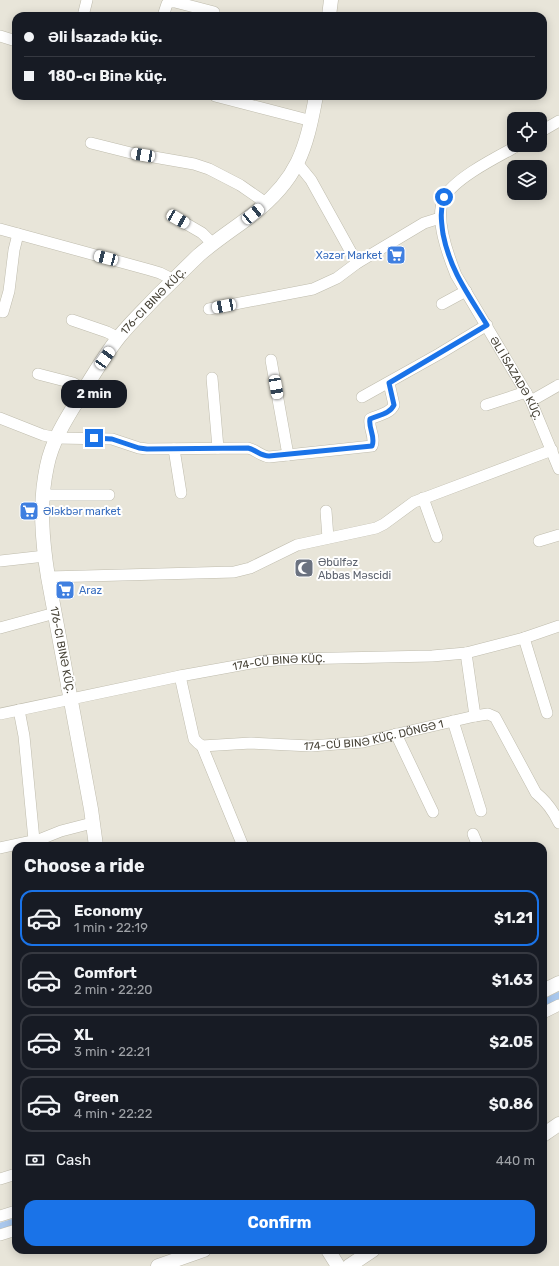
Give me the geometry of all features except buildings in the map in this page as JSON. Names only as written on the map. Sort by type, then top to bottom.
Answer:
[{"type":"street","points":[[84,12],[87,0]]},
{"type":"street","points":[[330,12],[331,0]]},
{"type":"street","points":[[164,12],[167,4],[170,2],[214,12]]},
{"type":"street","points":[[0,36],[12,40]]},
{"type":"street","points":[[232,100],[312,120]]},
{"type":"street","points":[[95,842],[45,556],[42,528],[43,495],[47,465],[64,422],[84,389],[119,338],[133,321],[200,254],[266,203],[286,182],[298,164],[309,135],[315,100]]},
{"type":"street","points":[[547,128],[559,121]]},
{"type":"street","points":[[91,143],[131,153],[194,164],[209,169],[240,185],[266,203]]},
{"type":"street","name":"ƏLI İSAZADƏ KÜÇ.","points":[[507,152],[469,175],[450,189],[444,197],[440,218],[445,243],[451,262],[466,292],[529,397],[559,469]]},
{"type":"street","points":[[298,164],[311,180],[358,263]]},
{"type":"street","points":[[209,309],[313,289],[337,278],[358,263],[424,223],[440,218]]},
{"type":"street","points":[[178,219],[202,233],[213,244]]},
{"type":"street","points":[[0,229],[150,270],[174,280]]},
{"type":"street","points":[[3,312],[10,287],[14,250],[18,234]]},
{"type":"street","points":[[442,304],[466,292]]},
{"type":"street","points":[[72,320],[107,332],[119,338]]},
{"type":"street","points":[[362,397],[389,383],[487,325]]},
{"type":"street","points":[[271,360],[288,455]]},
{"type":"street","points":[[38,374],[73,383],[84,389]]},
{"type":"street","points":[[212,378],[218,448]]},
{"type":"street","points":[[0,418],[44,435],[57,438],[106,438],[139,448],[248,448],[254,449],[264,456],[288,455],[372,446],[373,440],[369,425],[370,419],[389,411],[394,405],[389,383]]},
{"type":"street","points":[[486,405],[529,397],[559,385]]},
{"type":"street","points":[[174,449],[181,493]]},
{"type":"street","points":[[48,577],[234,572],[250,568],[297,545],[376,528],[384,524],[414,502],[423,498],[552,450]]},
{"type":"street","points":[[43,495],[109,495]]},
{"type":"street","points":[[423,498],[437,537]]},
{"type":"street","points":[[326,511],[328,538]]},
{"type":"street","points":[[539,540],[559,535]]},
{"type":"street","points":[[0,561],[45,556]]},
{"type":"street","points":[[0,628],[56,613]]},
{"type":"street","name":"174-CÜ BINƏ KÜÇ.","points":[[0,714],[180,676],[277,660],[432,656],[466,653],[524,638],[559,626]]},
{"type":"street","points":[[524,638],[547,713]]},
{"type":"street","points":[[466,653],[475,716]]},
{"type":"street","points":[[180,676],[194,739],[202,746],[241,842]]},
{"type":"street","points":[[19,710],[24,736],[34,840]]},
{"type":"street","name":"174-CÜ BINƏ KÜÇ. DÖNGƏ 1","points":[[202,746],[252,743],[317,746],[363,742],[488,714],[495,717],[536,793],[547,803],[559,823]]},
{"type":"street","points":[[453,721],[481,811]]},
{"type":"street","points":[[396,734],[433,812]]},
{"type":"street","points":[[26,842],[41,839],[61,831],[92,823]]},
{"type":"street","points":[[473,834],[476,842]]},
{"type":"street","points":[[0,848],[12,845]]},
{"type":"street","points":[[547,989],[559,983]]},
{"type":"street","points":[[547,1011],[559,1005]]},
{"type":"street","points":[[547,1132],[559,1124]]},
{"type":"street","points":[[0,1179],[12,1175]]},
{"type":"street","points":[[0,1216],[12,1212]]},
{"type":"street","points":[[0,1235],[12,1231]]},
{"type":"street","points":[[158,1266],[192,1254]]},
{"type":"street","points":[[330,1254],[338,1266]]},
{"type":"street","points":[[349,1266],[367,1254]]},
{"type":"shaded area","points":[[0,0],[559,0],[559,1266],[0,1266]]},
{"type":"waterway","points":[[547,1003],[559,997]]},
{"type":"waterway","points":[[0,1228],[12,1224]]},
{"type":"place","name":"Xəzər Market","points":[[396,255]]},
{"type":"place","name":"Ələkbər market","points":[[29,511]]},
{"type":"place","name":"Əbülfəz Abbas Məscidi","points":[[304,568]]},
{"type":"place","name":"Araz","points":[[65,590]]},
{"type":"route","points":[[94,438],[112,439],[139,448],[147,449],[248,448],[254,449],[260,455],[264,456],[372,446],[373,440],[369,425],[370,419],[389,411],[394,405],[389,383],[487,325],[456,275],[451,262],[445,243],[440,218],[444,197]]}]
